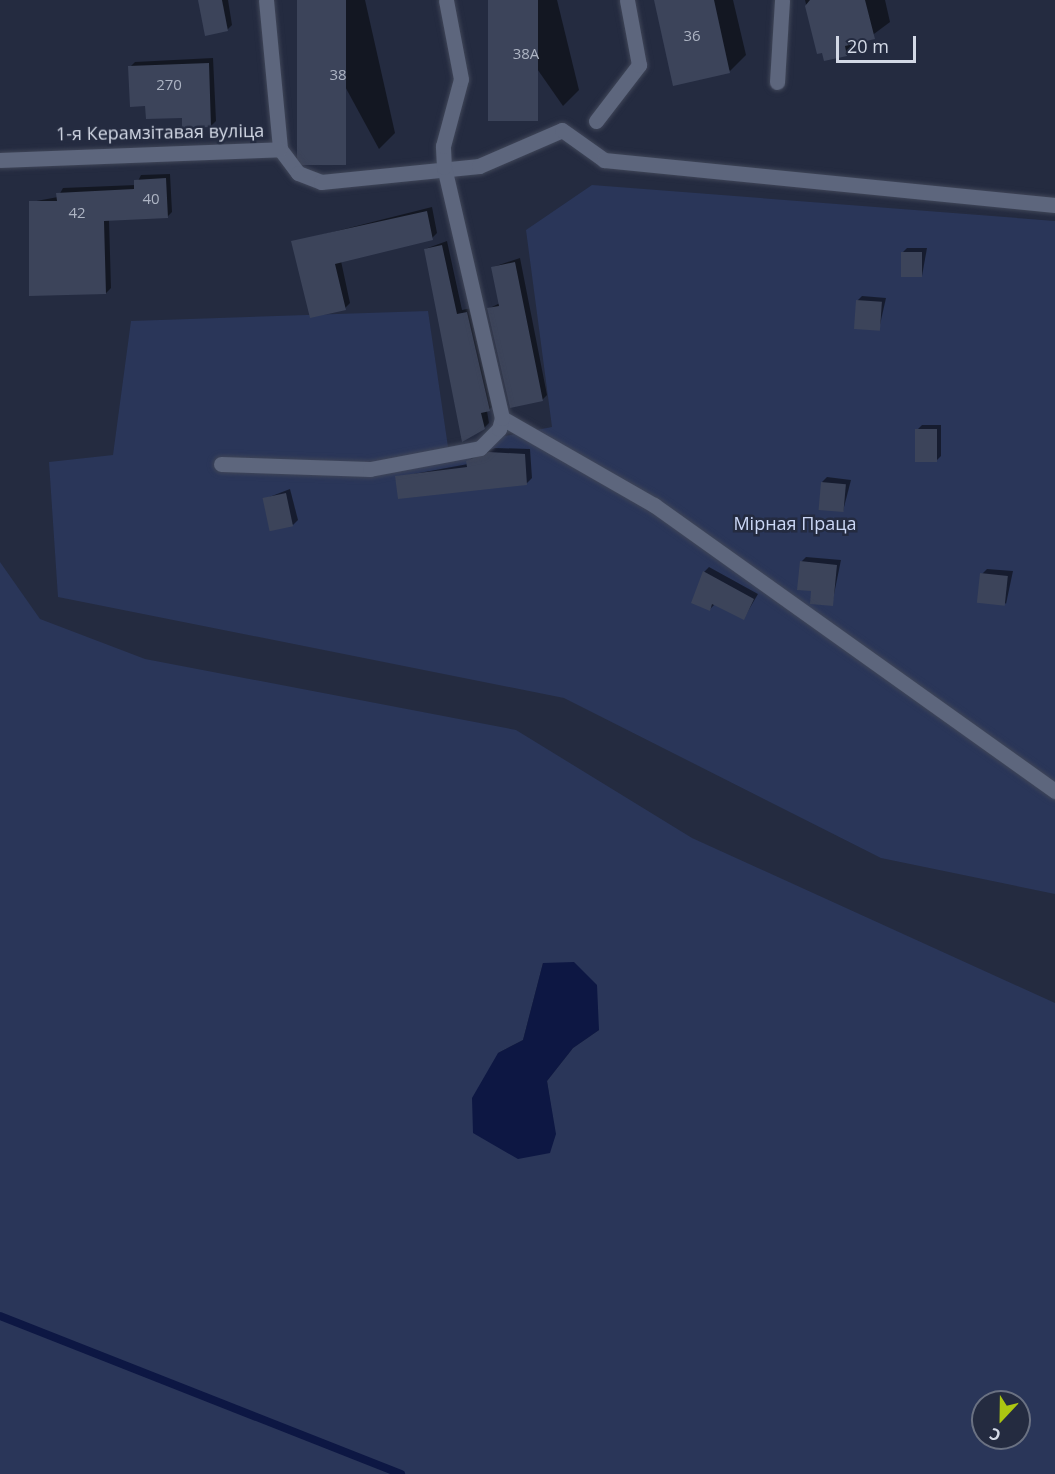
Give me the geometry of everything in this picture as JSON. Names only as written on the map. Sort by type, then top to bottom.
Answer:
[{"type":"street","name":"1-я Керамзітавая вуліца","points":[[0,160],[280,149],[266,0]]},
{"type":"street","points":[[446,0],[461,80],[443,146],[444,167],[502,418],[654,505],[1055,791]]},
{"type":"street","points":[[596,122],[639,65],[627,0]]},
{"type":"street","points":[[777,82],[782,0]]},
{"type":"street","points":[[280,149],[298,173],[321,182],[444,167],[479,166],[562,130],[604,160],[1055,205]]},
{"type":"street","points":[[220,464],[370,469],[480,448],[502,418]]},
{"type":"green space","name":"Мірная Праца","points":[[592,185],[1055,221],[1055,894],[881,858],[564,698],[58,597],[49,462],[113,455],[131,321],[428,311],[448,447],[552,427],[526,230]]},
{"type":"green space","points":[[0,562],[40,619],[145,659],[516,730],[692,838],[1055,1003],[1055,1474],[0,1474]],"holes":[[[543,963],[599,1030],[573,1048],[547,1081],[555,1134],[498,1053],[523,1040]]]},
{"type":"shaded area","points":[[574,962],[597,985],[599,1030],[573,1048],[547,1081],[556,1134],[550,1153],[518,1159],[473,1133],[472,1098],[498,1053],[523,1040],[543,963]]},
{"type":"building","points":[[198,0],[222,0],[228,31],[205,36]]},
{"type":"building","points":[[297,0],[346,0],[346,165],[297,165]]},
{"type":"building","points":[[488,0],[538,0],[538,121],[488,121]]},
{"type":"building","points":[[654,0],[714,0],[730,73],[673,86]]},
{"type":"building","points":[[810,0],[865,0],[875,39],[845,46],[847,56],[824,61],[822,53],[817,54],[805,6]]},
{"type":"building","points":[[209,63],[211,127],[182,128],[182,118],[146,119],[145,106],[130,107],[128,66]]},
{"type":"building","points":[[166,178],[168,218],[104,221],[106,294],[29,296],[29,201],[57,201],[56,193],[134,189],[134,180]]},
{"type":"building","points":[[427,211],[433,240],[335,264],[346,310],[310,318],[291,241]]},
{"type":"building","points":[[442,245],[457,314],[467,312],[490,411],[481,413],[485,429],[462,442],[424,249]]},
{"type":"building","points":[[901,252],[922,252],[922,277],[901,277]]},
{"type":"building","points":[[515,262],[543,401],[510,408],[487,308],[499,306],[491,267]]},
{"type":"building","points":[[856,300],[882,302],[880,331],[854,329]]},
{"type":"building","points":[[915,429],[937,429],[937,462],[915,462]]},
{"type":"building","points":[[489,452],[525,454],[527,485],[398,499],[395,476],[467,467],[466,461]]},
{"type":"building","points":[[821,482],[846,484],[843,512],[819,510]]},
{"type":"building","points":[[286,493],[293,526],[270,531],[263,498]]},
{"type":"building","points":[[800,561],[837,565],[833,606],[810,604],[811,591],[797,590]]},
{"type":"building","points":[[703,571],[754,599],[744,620],[712,604],[710,611],[691,603]]},
{"type":"building","points":[[980,573],[1008,576],[1005,606],[977,603]]},
{"type":"waterway","points":[[0,1316],[401,1474]]}]
